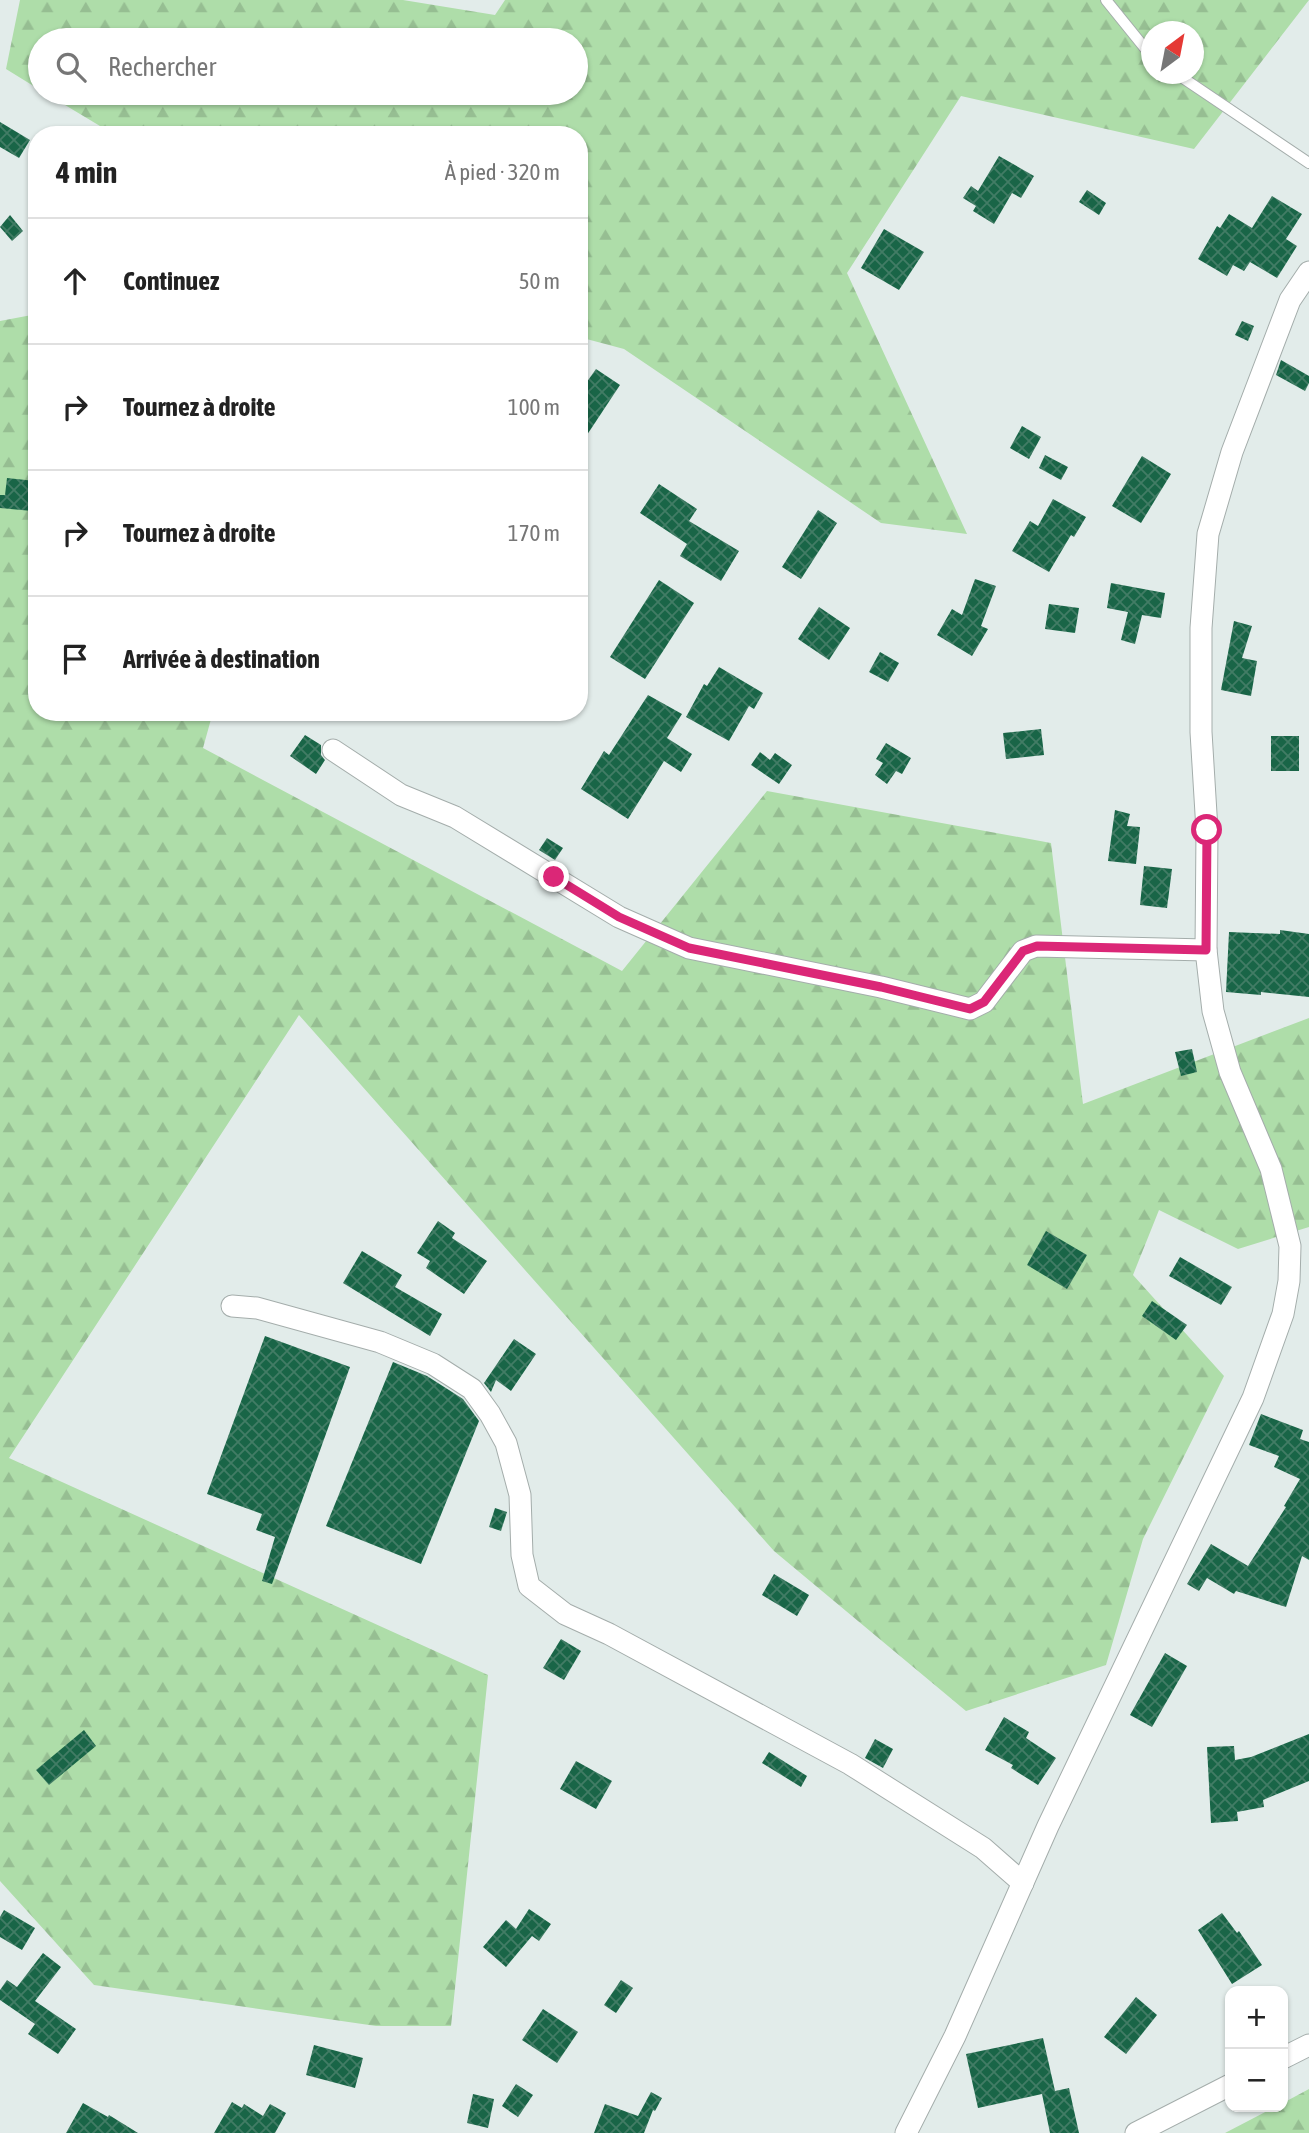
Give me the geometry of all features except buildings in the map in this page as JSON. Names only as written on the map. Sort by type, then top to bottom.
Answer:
[{"type":"street","points":[[906,2133],[955,2036],[1023,1883],[1253,1398],[1283,1314],[1299,1243],[1230,1073],[1213,1012],[1206,950],[1207,830],[1201,732],[1201,628],[1208,534],[1232,452],[1290,300],[1309,272]]},
{"type":"street","points":[[333,750],[401,795],[455,817],[619,917],[689,948],[881,987],[970,1009],[984,1002],[1023,951],[1037,946],[1206,950]]},
{"type":"street","points":[[232,1306],[257,1308],[380,1342],[433,1364],[472,1389],[506,1443],[520,1494],[522,1555],[529,1586],[565,1614],[609,1634],[850,1764],[983,1848],[1023,1883]]},
{"type":"street","points":[[1288,2056],[1309,2045]]},
{"type":"street","points":[[1136,2133],[1225,2088]]},
{"type":"lane","points":[[1106,0],[1141,43]]},
{"type":"lane","points":[[1192,84],[1309,163]]},
{"type":"green space","points":[[20,0],[403,0],[495,15],[505,0],[1309,0],[1194,149],[961,96],[847,273],[967,534],[881,523],[624,349],[588,339],[588,126],[100,126],[65,105],[588,105],[588,28],[28,28],[28,83],[6,69]]},
{"type":"green space","points":[[28,316],[28,721],[210,721],[203,748],[622,971],[767,791],[1051,843],[1083,1104],[1309,1018],[1309,1227],[1238,1249],[1159,1210],[1133,1275],[1224,1376],[1143,1539],[1106,1665],[966,1711],[774,1551],[299,1015],[9,1458],[488,1675],[451,2026],[376,2026],[94,1985],[0,1881],[0,321]]},
{"type":"green space","points":[[1309,2089],[1309,2133],[1225,2133],[1265,2112],[1288,2112],[1288,2100]]},
{"type":"route","points":[[554,877],[619,917],[689,948],[881,987],[970,1009],[984,1002],[1023,951],[1037,946],[1206,950],[1207,830]]}]
